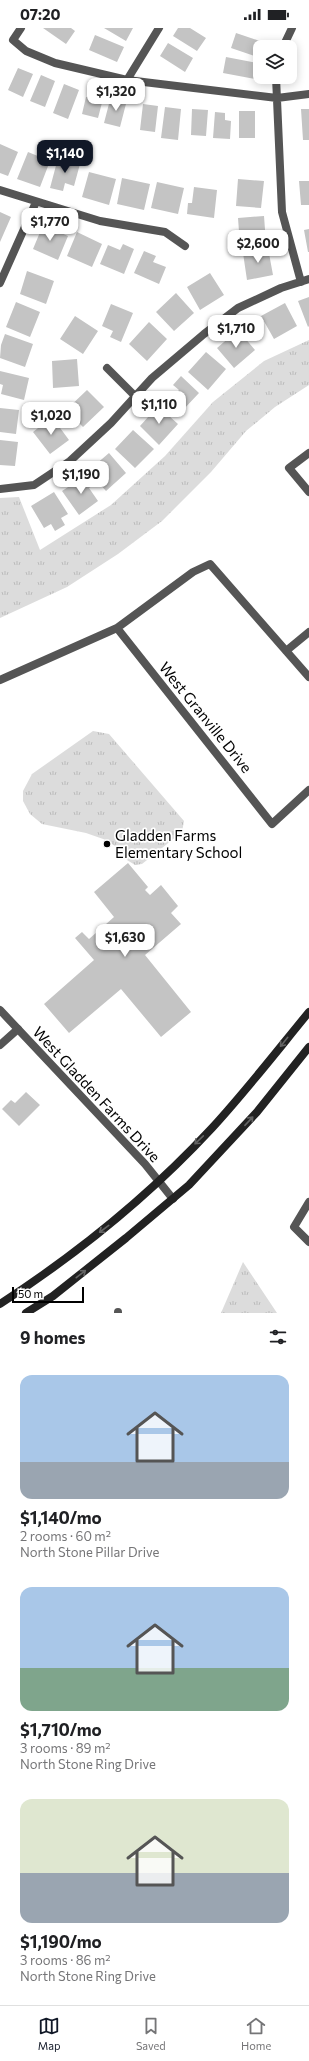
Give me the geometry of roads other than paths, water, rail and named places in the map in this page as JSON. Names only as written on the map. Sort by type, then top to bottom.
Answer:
[{"type":"main road","points":[[0,1304],[41,1277],[112,1223],[158,1181],[212,1129],[309,1012]]},
{"type":"main road","points":[[26,1313],[53,1296],[189,1185],[257,1112],[309,1047]]},
{"type":"street","points":[[21,28],[13,40],[26,51],[55,63],[127,80],[277,98],[309,94]]},
{"type":"street","points":[[127,80],[159,28]]},
{"type":"street","points":[[286,40],[292,28]]},
{"type":"street","points":[[276,84],[282,212],[300,282]]},
{"type":"street","points":[[0,190],[100,221],[165,232],[186,246]]},
{"type":"street","points":[[0,283],[36,202]]},
{"type":"street","points":[[0,489],[34,485],[70,461],[111,423],[152,378],[204,334],[238,308],[281,288],[309,279]]},
{"type":"street","points":[[107,368],[135,396]]},
{"type":"street","points":[[309,453],[289,468],[309,492]]},
{"type":"street","points":[[0,680],[117,628],[193,572],[210,564],[309,677]]},
{"type":"street","name":"West Granville Drive","points":[[117,628],[272,824],[309,790]]},
{"type":"street","points":[[286,651],[309,632]]},
{"type":"street","name":"West Gladden Farms Drive","points":[[0,1010],[173,1199]]},
{"type":"street","points":[[0,1045],[18,1029]]},
{"type":"street","points":[[309,1202],[294,1227],[309,1242]]},
{"type":"place","name":"Gladden Farms Elementary School","points":[[107,844]]}]
